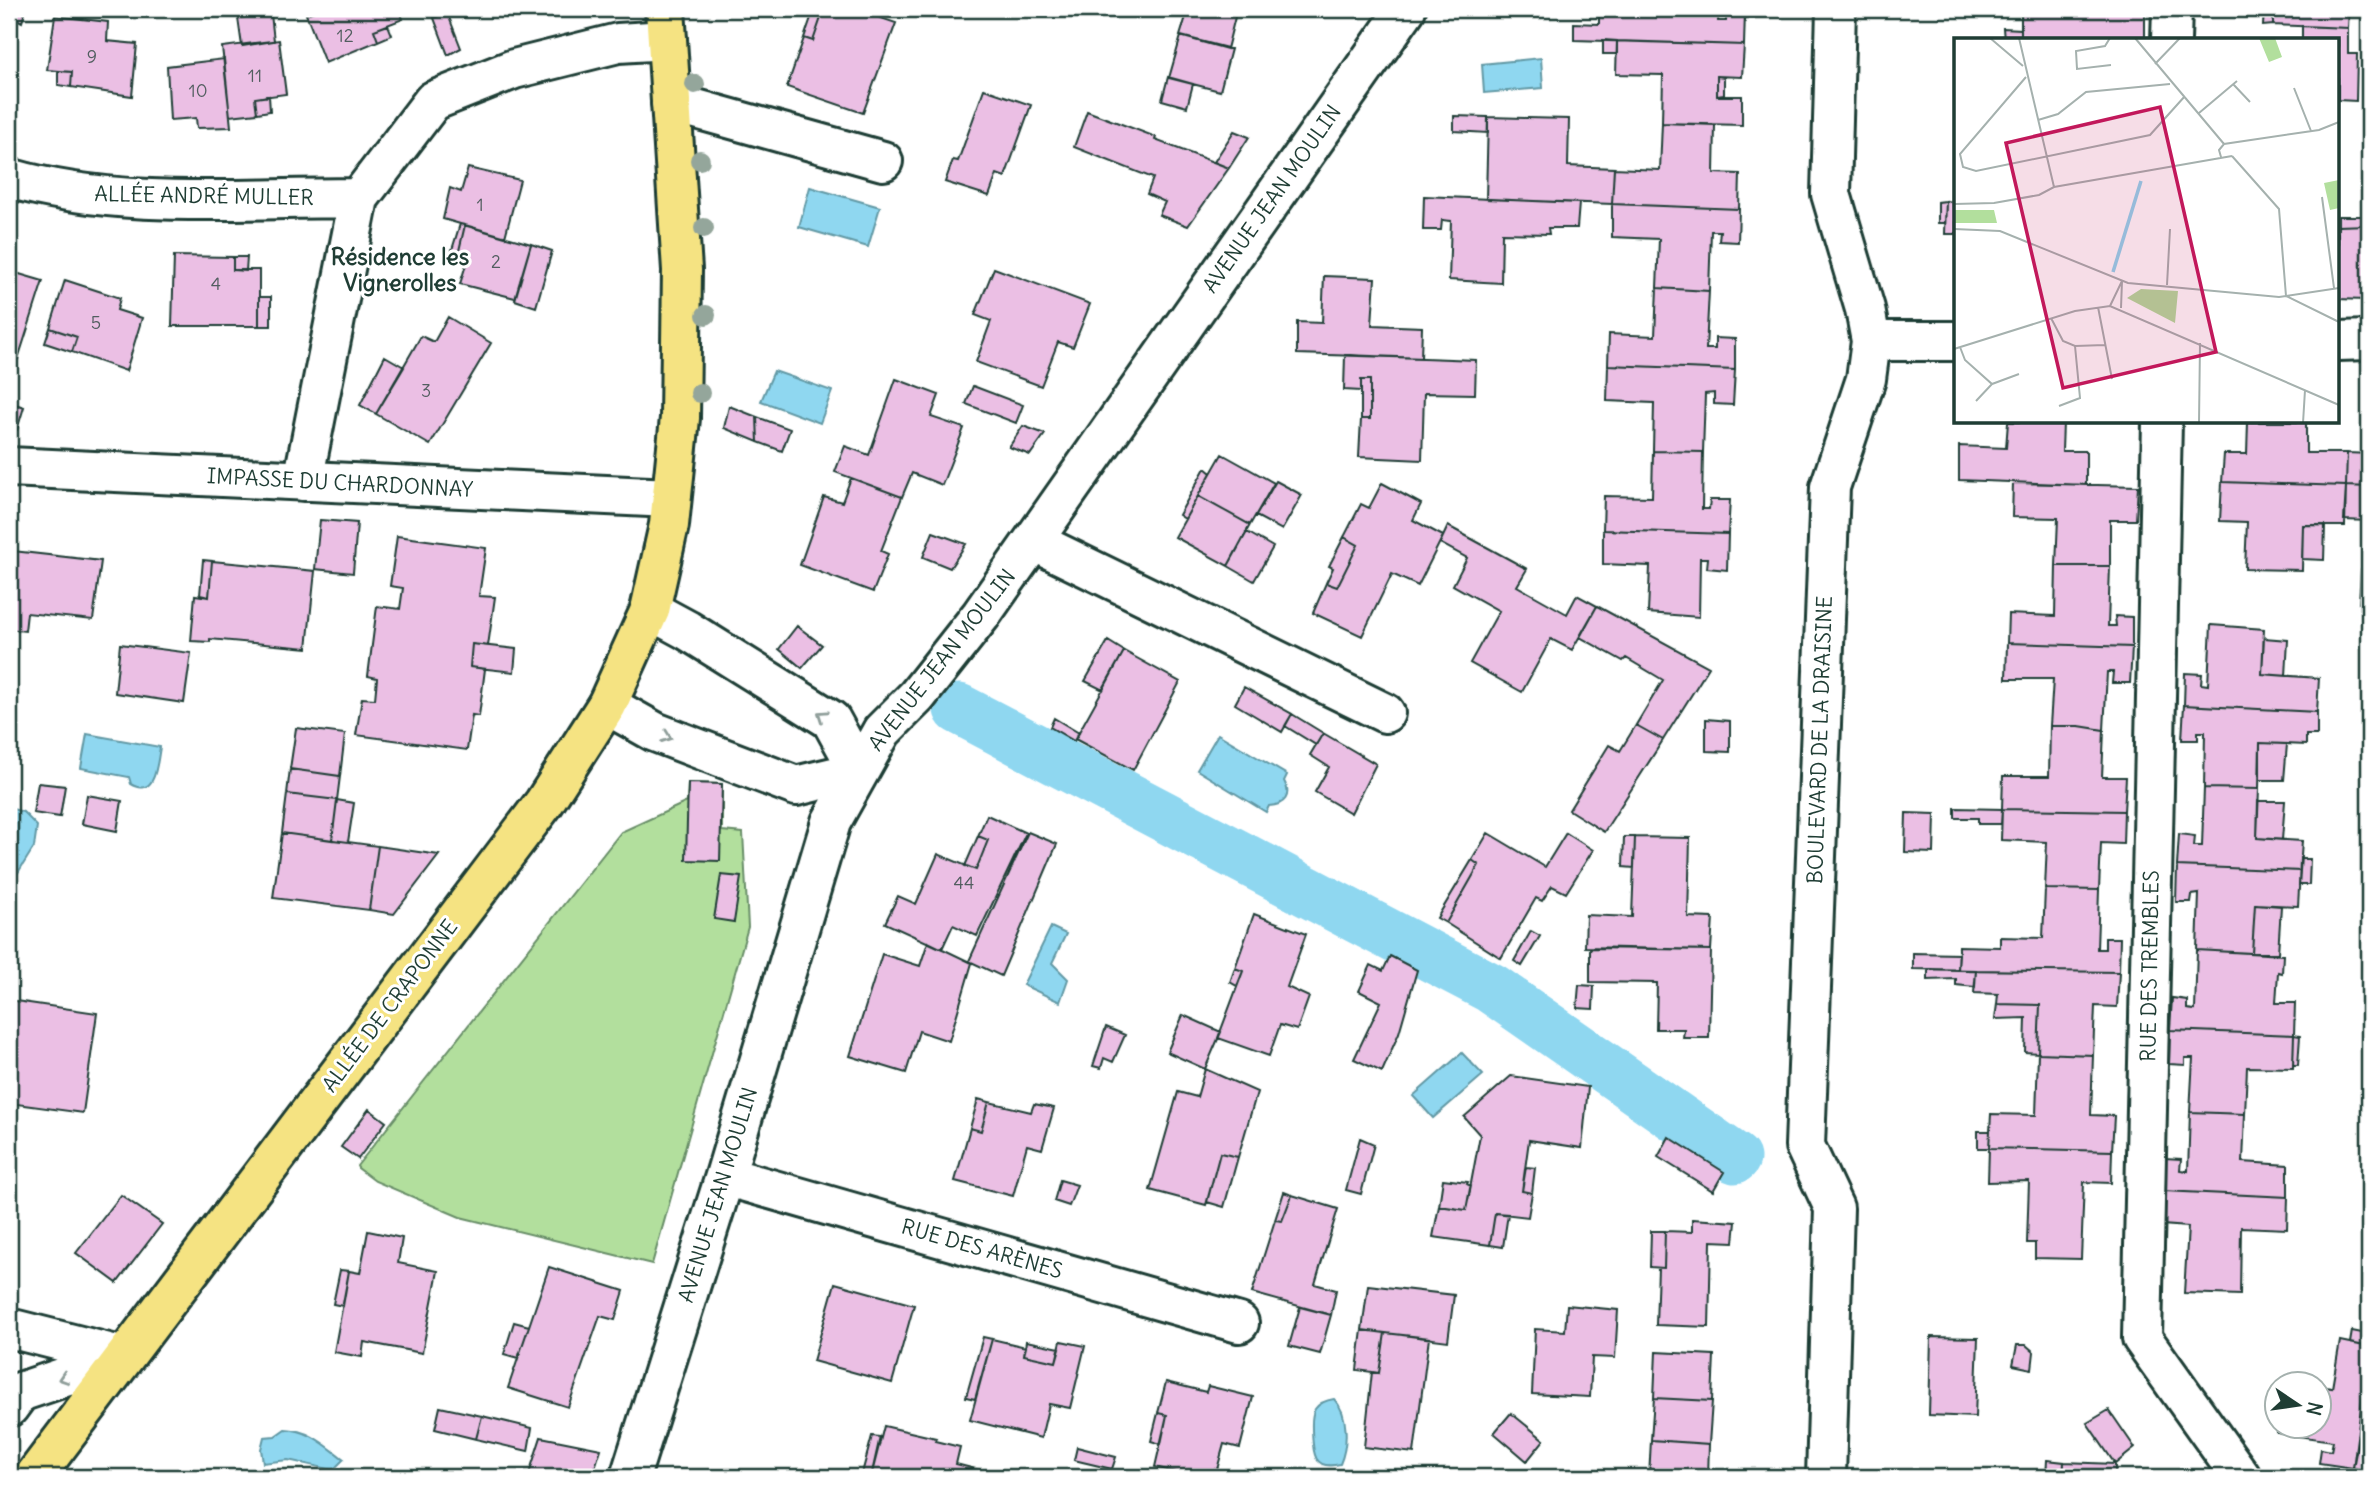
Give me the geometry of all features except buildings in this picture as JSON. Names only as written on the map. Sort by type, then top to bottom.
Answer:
[{"type":"main road","name":"ALLÉE DE CRAPONNE","points":[[34,1477],[544,803],[607,705],[650,610],[669,525],[680,418],[682,271],[666,24]]},
{"type":"street","name":"AVENUE JEAN MOULIN","points":[[630,1477],[725,1176],[831,822],[882,731],[917,696],[981,615],[1406,9]]},
{"type":"street","name":"BOULEVARD DE LA DRAISINE","points":[[1826,1477],[1833,1208],[1805,1146],[1830,487],[1866,379],[1871,341],[1865,309],[1831,194],[1836,9]]},
{"type":"street","points":[[2171,38],[2172,9]]},
{"type":"street","points":[[303,481],[359,198],[433,101],[514,69],[618,43],[666,24]]},
{"type":"street","points":[[671,103],[883,161]]},
{"type":"street","name":"ALLÉE ANDRÉ MULLER","points":[[9,178],[46,189],[102,196],[157,199],[359,198]]},
{"type":"street","points":[[1871,341],[1954,341]]},
{"type":"street","points":[[2340,341],[2369,341]]},
{"type":"street","name":"RUE DES TREMBLES","points":[[2162,424],[2141,1338],[2241,1477]]},
{"type":"street","name":"IMPASSE DU CHARDONNAY","points":[[9,467],[671,498]]},
{"type":"street","points":[[1032,541],[1385,713]]},
{"type":"street","points":[[607,705],[656,732],[796,786],[859,771],[831,720],[650,610]]},
{"type":"street","name":"RUE DES ARÈNES","points":[[725,1176],[1239,1323]]},
{"type":"street","points":[[9,1328],[124,1357]]},
{"type":"street","points":[[9,1407],[20,1392],[124,1357]]},
{"type":"green space","points":[[688,783],[722,784],[722,831],[743,833],[748,927],[652,1264],[460,1217],[375,1181],[358,1168],[621,832],[687,802]]},
{"type":"water","points":[[1541,58],[1543,88],[1484,93],[1482,64]]},
{"type":"water","points":[[810,187],[880,207],[868,247],[799,227]]},
{"type":"water","points":[[774,371],[832,391],[820,423],[761,401]]},
{"type":"water","points":[[87,734],[160,747],[156,770],[150,783],[146,787],[139,787],[131,784],[129,777],[81,768]]},
{"type":"water","points":[[1218,734],[1287,775],[1284,781],[1287,795],[1283,802],[1269,806],[1266,812],[1197,770]]},
{"type":"water","points":[[9,808],[23,812],[37,826],[34,847],[9,887]]},
{"type":"water","points":[[1051,927],[1066,934],[1052,963],[1068,979],[1060,1002],[1023,985]]},
{"type":"water","points":[[1462,1053],[1483,1075],[1433,1118],[1413,1096]]},
{"type":"water","points":[[1334,1399],[1345,1421],[1345,1448],[1340,1464],[1324,1465],[1319,1462],[1314,1452],[1312,1419],[1319,1405]]},
{"type":"water","points":[[285,1429],[310,1435],[344,1459],[333,1470],[288,1460],[263,1463],[261,1449],[264,1437],[275,1436]]},
{"type":"waterway","points":[[959,709],[1491,988],[1735,1158]]},
{"type":"district","name":"Résidence les Vignerolles","points":[[400,270]]}]
